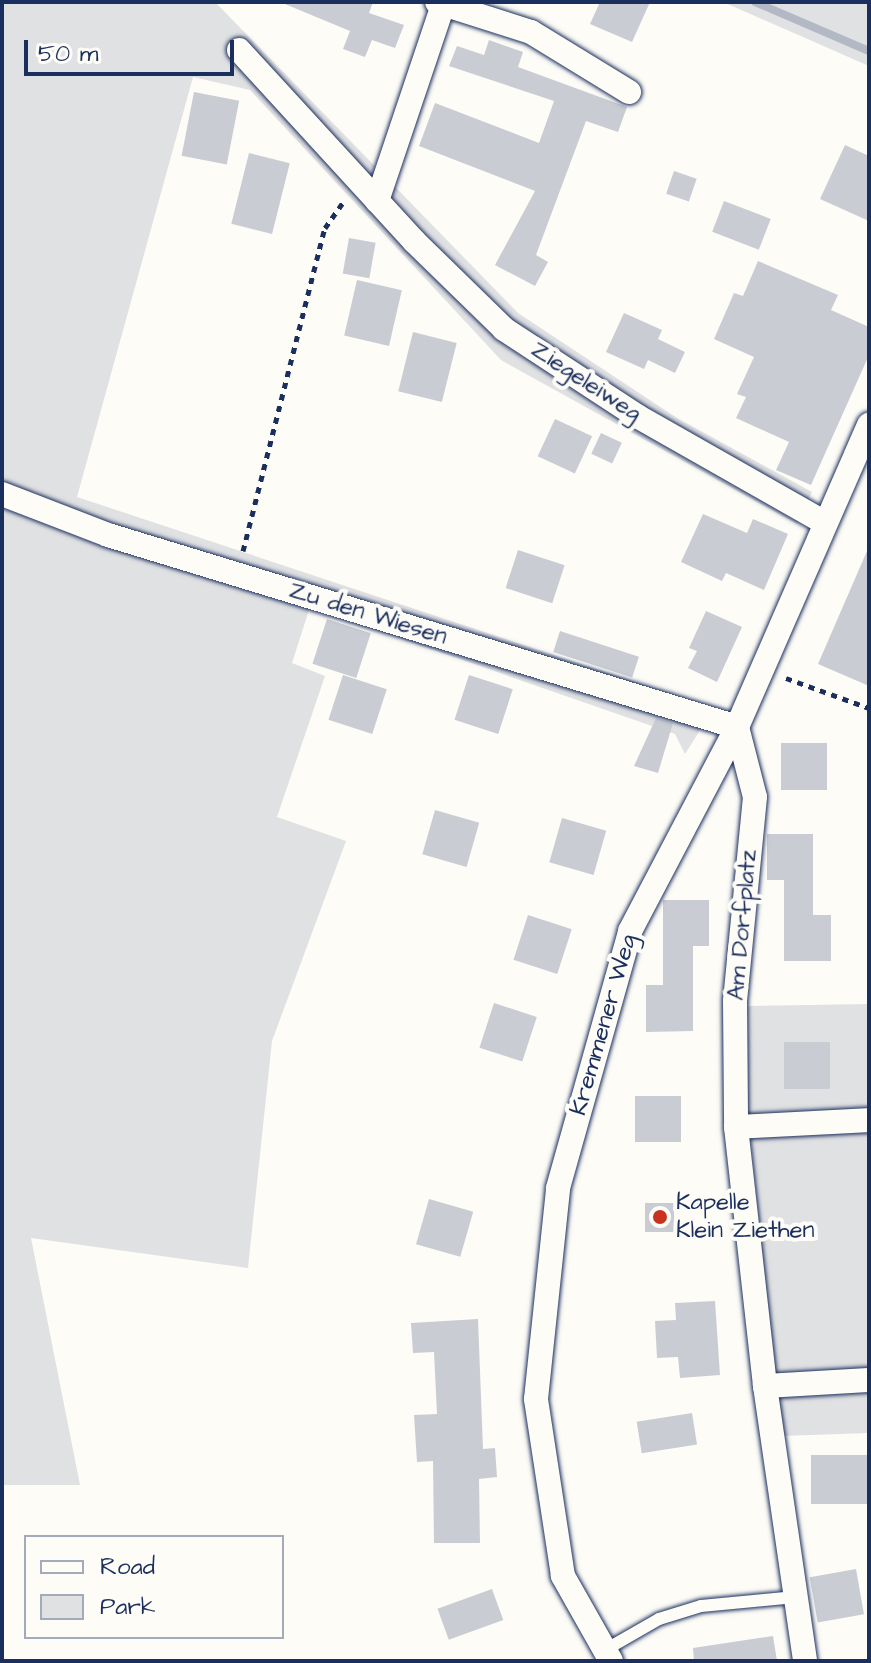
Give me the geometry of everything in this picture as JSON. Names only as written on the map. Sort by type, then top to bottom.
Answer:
[{"type":"street","points":[[377,201],[440,4],[531,32],[629,92]]},
{"type":"street","name":"Ziegeleiweg","points":[[239,50],[377,201],[504,329],[637,416],[825,523]]},
{"type":"street","name":"Kremmener Weg","points":[[608,1656],[563,1576],[536,1399],[558,1188],[630,931],[737,727],[758,672],[869,425]]},
{"type":"street","name":"Zu den Wiesen","points":[[2,494],[108,535],[737,727]]},
{"type":"street","name":"Am Dorfplatz","points":[[737,727],[755,797],[735,1001],[736,1127],[765,1386],[805,1661]]},
{"type":"street","points":[[736,1127],[869,1120]]},
{"type":"street","points":[[765,1386],[869,1380]]},
{"type":"lane","points":[[608,1656],[659,1619],[701,1606],[796,1597]]},
{"type":"path","points":[[237,575],[325,228],[359,181]]},
{"type":"path","points":[[758,672],[809,684],[869,708]]},
{"type":"green space","points":[[2,2],[215,2],[518,313],[677,418],[812,492],[797,524],[501,360],[250,90],[193,77],[77,497],[714,708],[685,754],[675,734],[310,607],[292,663],[325,676],[277,817],[346,841],[272,1041],[248,1268],[31,1238],[80,1485],[2,1485]]},
{"type":"green space","points":[[723,2],[869,2],[869,66]]},
{"type":"green space","points":[[869,1004],[869,1433],[781,1436],[748,1112],[747,1006]]},
{"type":"building","points":[[280,2],[373,2],[369,13],[404,25],[395,48],[372,40],[365,57],[343,49],[350,31]]},
{"type":"building","points":[[600,2],[650,2],[632,42],[590,24]]},
{"type":"building","points":[[489,40],[523,52],[518,67],[627,107],[618,132],[586,121],[536,255],[548,262],[535,286],[495,265],[535,191],[419,146],[435,103],[539,143],[554,101],[449,66],[457,46],[484,55]]},
{"type":"building","points":[[194,92],[239,101],[227,165],[182,156]]},
{"type":"building","points":[[845,145],[869,156],[869,221],[820,199]]},
{"type":"building","points":[[249,153],[290,163],[272,234],[231,224]]},
{"type":"building","points":[[674,171],[697,179],[689,202],[666,194]]},
{"type":"building","points":[[724,201],[771,219],[759,250],[712,232]]},
{"type":"building","points":[[349,238],[376,243],[369,278],[343,273]]},
{"type":"building","points":[[758,261],[838,295],[831,310],[869,327],[869,355],[811,485],[776,470],[789,442],[736,418],[746,397],[737,394],[754,357],[714,339],[734,293],[743,296]]},
{"type":"building","points":[[357,280],[402,290],[389,346],[344,336]]},
{"type":"building","points":[[624,313],[662,330],[658,339],[685,352],[675,373],[648,360],[644,369],[606,352]]},
{"type":"building","points":[[413,332],[457,343],[442,402],[398,391]]},
{"type":"building","points":[[555,419],[592,436],[575,473],[538,456]]},
{"type":"building","points":[[601,433],[622,443],[612,464],[591,454]]},
{"type":"building","points":[[703,514],[747,533],[753,519],[788,534],[764,590],[726,573],[722,581],[681,562]]},
{"type":"building","points":[[518,550],[565,565],[552,603],[506,588]]},
{"type":"building","points":[[869,551],[869,686],[818,664]]},
{"type":"building","points":[[706,611],[742,627],[717,682],[688,668],[697,651],[689,648]]},
{"type":"building","points":[[327,619],[371,633],[356,678],[312,664]]},
{"type":"building","points":[[560,631],[639,657],[632,678],[553,652]]},
{"type":"building","points":[[343,675],[387,689],[372,734],[328,720]]},
{"type":"building","points":[[469,675],[513,689],[498,734],[454,720]]},
{"type":"building","points":[[656,718],[673,723],[658,773],[634,766]]},
{"type":"building","points":[[781,743],[827,743],[827,790],[781,790]]},
{"type":"building","points":[[435,810],[479,823],[467,867],[422,854]]},
{"type":"building","points":[[562,818],[606,831],[594,875],[549,862]]},
{"type":"building","points":[[767,834],[813,834],[813,915],[831,915],[831,961],[784,961],[784,880],[767,880]]},
{"type":"building","points":[[663,900],[709,900],[709,946],[693,946],[693,1031],[646,1032],[646,985],[663,985]]},
{"type":"building","points":[[528,915],[572,929],[557,974],[513,960]]},
{"type":"building","points":[[494,1003],[537,1017],[522,1062],[479,1048]]},
{"type":"building","points":[[784,1042],[830,1042],[830,1089],[784,1089]]},
{"type":"building","points":[[635,1096],[681,1096],[681,1142],[635,1142]]},
{"type":"building","points":[[429,1199],[473,1212],[460,1257],[416,1244]]},
{"type":"building","name":"Kapelle Klein Ziethen","points":[[645,1203],[674,1203],[674,1232],[645,1232]]},
{"type":"building","points":[[715,1301],[720,1375],[680,1378],[678,1357],[657,1358],[655,1321],[676,1320],[675,1303]]},
{"type":"building","points":[[478,1319],[483,1449],[495,1448],[497,1477],[479,1479],[480,1543],[434,1543],[433,1461],[417,1462],[414,1415],[437,1414],[434,1352],[413,1353],[411,1323]]},
{"type":"building","points":[[692,1413],[697,1445],[642,1453],[637,1422]]},
{"type":"building","points":[[811,1455],[869,1455],[869,1504],[811,1504]]},
{"type":"building","points":[[856,1569],[864,1614],[818,1622],[810,1577]]},
{"type":"building","points":[[492,1589],[503,1620],[449,1640],[437,1609]]},
{"type":"building","points":[[773,1636],[777,1661],[694,1661],[693,1648]]},
{"type":"waterway","points":[[755,2],[869,51]]},
{"type":"place","name":"Kapelle Klein Ziethen","points":[[660,1217]]}]
